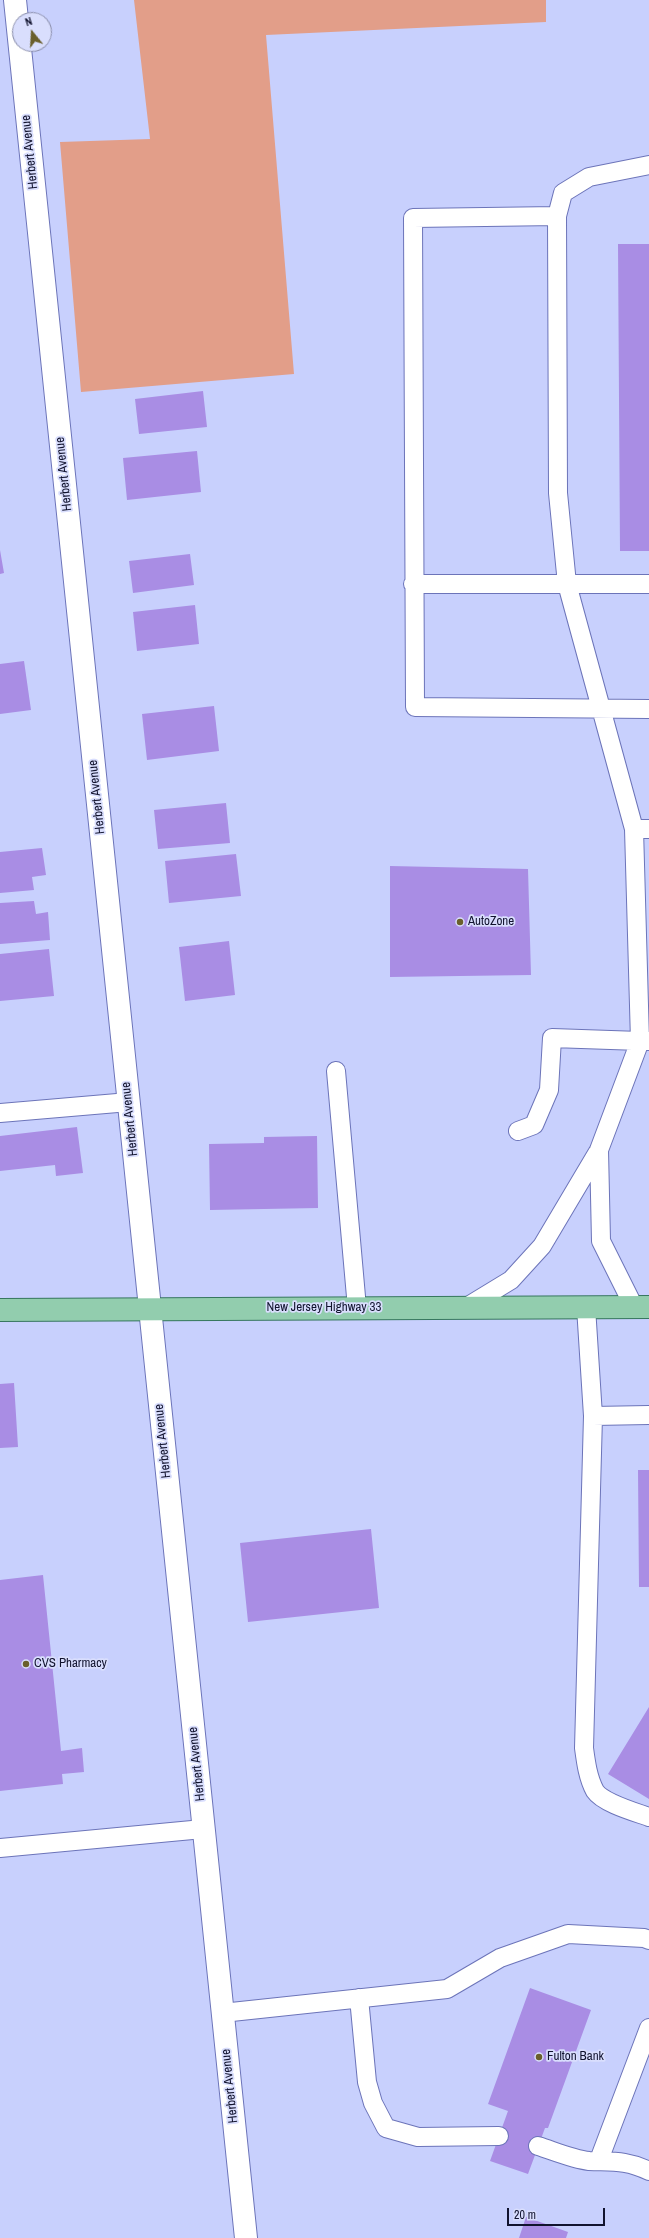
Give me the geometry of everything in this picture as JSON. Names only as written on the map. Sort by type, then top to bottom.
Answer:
[{"type":"main road","name":"New Jersey Highway 33","points":[[0,1310],[642,1307]]},
{"type":"street","name":"Herbert Avenue","points":[[15,0],[246,2238]]},
{"type":"lane","points":[[465,1308],[511,1280],[542,1246],[598,1150],[645,1041],[642,829],[601,709],[567,584],[558,493],[557,216],[563,193],[589,177],[649,165]]},
{"type":"lane","points":[[557,216],[413,218],[413,584],[415,707],[601,709],[649,708]]},
{"type":"lane","points":[[413,584],[649,584]]},
{"type":"lane","points":[[518,1131],[534,1125],[549,1090],[552,1038],[645,1041]]},
{"type":"lane","points":[[336,1071],[357,1308]]},
{"type":"lane","points":[[0,1113],[128,1102]]},
{"type":"lane","points":[[598,1150],[601,1241],[642,1307]]},
{"type":"lane","points":[[586,1307],[593,1416],[584,1748],[588,1773],[596,1792],[618,1806],[649,1817]]},
{"type":"lane","points":[[593,1416],[649,1415]]},
{"type":"lane","points":[[0,1848],[203,1829]]},
{"type":"lane","points":[[222,2013],[447,1989],[500,1958],[568,1934],[644,1938],[649,1940]]},
{"type":"lane","points":[[359,1998],[367,2082],[370,2093],[386,2128],[418,2137],[499,2136]]},
{"type":"lane","points":[[599,2160],[649,2028]]},
{"type":"lane","points":[[538,2146],[588,2161],[615,2160],[638,2166],[649,2171]]},
{"type":"shaded area","points":[[134,0],[546,0],[546,22],[266,35],[294,374],[81,392],[60,142],[150,139]]},
{"type":"building","points":[[618,244],[649,244],[649,551],[620,551]]},
{"type":"building","points":[[203,391],[207,427],[139,434],[135,399]]},
{"type":"building","points":[[197,451],[201,492],[127,500],[123,458]]},
{"type":"building","points":[[0,550],[4,573],[0,574]]},
{"type":"building","points":[[190,554],[194,585],[133,593],[129,561]]},
{"type":"building","points":[[195,605],[199,644],[137,651],[133,612]]},
{"type":"building","points":[[24,661],[31,710],[0,714],[0,664]]},
{"type":"building","points":[[214,706],[219,751],[147,760],[142,714]]},
{"type":"building","points":[[226,803],[230,843],[158,849],[154,810]]},
{"type":"building","points":[[42,848],[46,875],[32,877],[34,890],[0,893],[0,852]]},
{"type":"building","points":[[236,854],[241,896],[169,903],[165,861]]},
{"type":"building","name":"AutoZone","points":[[390,866],[528,869],[531,975],[390,977]]},
{"type":"building","points":[[34,901],[36,914],[48,912],[50,940],[0,944],[0,903]]},
{"type":"building","points":[[229,941],[235,995],[185,1001],[179,947]]},
{"type":"building","points":[[49,949],[54,996],[0,1001],[0,954]]},
{"type":"building","points":[[77,1127],[83,1173],[56,1176],[55,1165],[0,1171],[0,1136]]},
{"type":"building","points":[[317,1136],[318,1208],[210,1210],[209,1144],[264,1143],[264,1137]]},
{"type":"building","points":[[14,1383],[18,1447],[0,1448],[0,1384]]},
{"type":"building","points":[[638,1470],[649,1470],[649,1587],[639,1587]]},
{"type":"building","points":[[371,1529],[379,1608],[248,1622],[240,1543]]},
{"type":"building","name":"CVS Pharmacy","points":[[43,1575],[61,1751],[82,1748],[84,1772],[62,1774],[63,1784],[0,1791],[0,1580]]},
{"type":"building","points":[[649,1707],[649,1799],[608,1774]]},
{"type":"building","name":"Fulton Bank","points":[[530,1988],[591,2010],[548,2128],[545,2128],[528,2174],[490,2161],[508,2111],[488,2104]]},
{"type":"building","points":[[526,2217],[568,2232],[566,2238],[519,2238]]},
{"type":"place","name":"AutoZone","points":[[460,922]]},
{"type":"place","name":"CVS Pharmacy","points":[[26,1664]]},
{"type":"place","name":"Fulton Bank","points":[[539,2057]]}]
